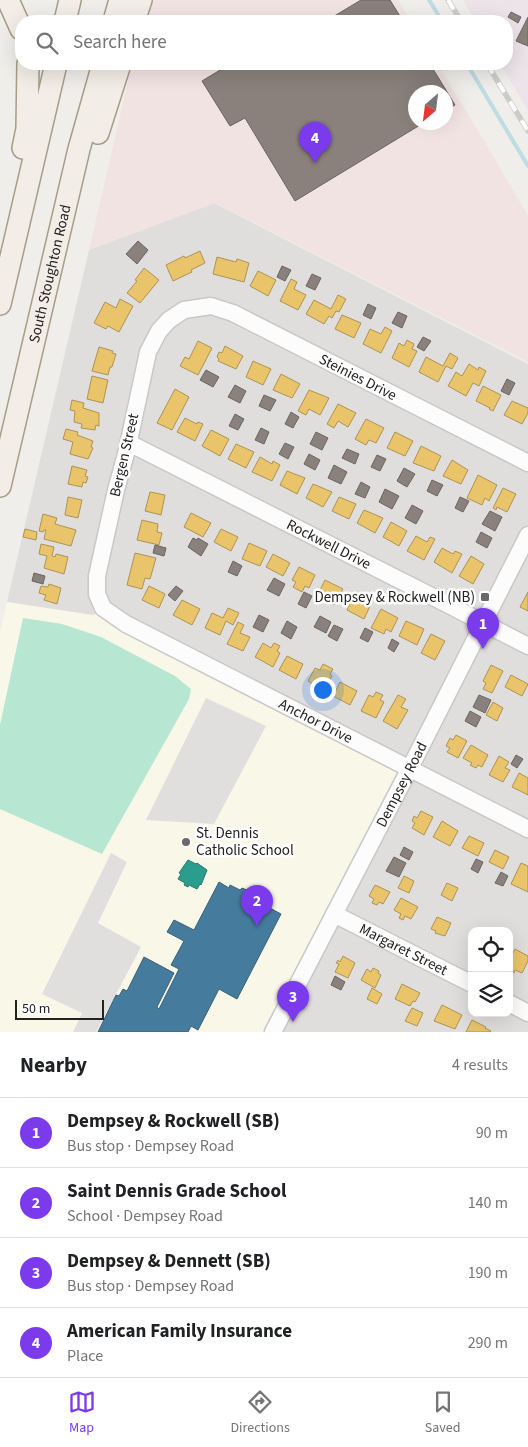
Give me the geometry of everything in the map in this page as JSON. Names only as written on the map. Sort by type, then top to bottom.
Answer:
[{"type":"main road","points":[[8,0],[15,16]]},
{"type":"main road","points":[[66,15],[70,0]]},
{"type":"main road","points":[[116,15],[120,0]]},
{"type":"main road","points":[[136,15],[141,0]]},
{"type":"main road","points":[[0,263],[27,129],[28,70]]},
{"type":"main road","points":[[0,304],[55,70]]},
{"type":"main road","name":"South Stoughton Road","points":[[0,486],[100,70]]},
{"type":"main road","points":[[44,300],[118,70]]},
{"type":"street","name":"Steinies Drive","points":[[184,310],[211,306],[233,313],[528,463]]},
{"type":"street","name":"Bergen Street","points":[[107,611],[103,608],[97,594],[97,576],[148,352],[159,332],[169,320],[184,310]]},
{"type":"street","name":"Rockwell Drive","points":[[128,443],[528,646]]},
{"type":"street","name":"Dempsey Road","points":[[273,1032],[528,535]]},
{"type":"street","name":"Anchor Drive","points":[[107,611],[126,624],[409,770],[528,829]]},
{"type":"street","name":"Margaret Street","points":[[334,914],[468,982]]},
{"type":"street","points":[[513,1006],[528,1013]]},
{"type":"shaded area","points":[[146,0],[398,0],[407,15],[142,15]]},
{"type":"shaded area","points":[[463,0],[528,0],[528,111],[504,70],[513,70],[513,15],[472,15]]},
{"type":"shaded area","points":[[131,70],[441,70],[450,85],[408,85],[408,130],[453,130],[453,90],[528,216],[528,362],[215,203],[89,250]]},
{"type":"shaded area","points":[[214,203],[528,364],[528,1032],[283,1032],[421,765],[129,618],[113,608],[92,615],[7,602],[89,250]]},
{"type":"shaded area","name":"St. Dennis Catholic School","points":[[7,602],[92,615],[107,611],[409,770],[273,1032],[0,1032],[0,633]]},
{"type":"shaded area","points":[[206,698],[266,726],[214,824],[146,820]]},
{"type":"shaded area","points":[[111,853],[127,862],[98,923],[141,947],[96,1032],[73,1032],[82,1013],[42,994]]},
{"type":"green space","points":[[23,618],[62,624],[101,637],[175,676],[191,689],[189,699],[102,854],[0,809],[0,725]]},
{"type":"building: Homes","points":[[200,251],[205,263],[173,281],[166,265]]},
{"type":"building: Homes","points":[[217,257],[236,262],[237,259],[249,263],[244,282],[213,274]]},
{"type":"building: Homes","points":[[144,268],[159,280],[140,303],[127,293],[137,281],[135,280]]},
{"type":"building: Homes","points":[[258,271],[276,280],[268,296],[250,286]]},
{"type":"building: Homes","points":[[291,279],[297,282],[294,289],[306,295],[298,310],[280,301]]},
{"type":"building: Homes","points":[[338,295],[346,299],[339,312],[336,311],[332,318],[329,316],[324,324],[306,314],[314,300],[331,309]]},
{"type":"building: Homes","points":[[120,299],[133,306],[119,332],[108,326],[106,329],[94,323],[105,302],[116,308]]},
{"type":"building: Homes","points":[[342,315],[361,323],[354,338],[335,329]]},
{"type":"building: Homes","points":[[385,327],[392,331],[381,353],[363,344],[370,329],[381,334]]},
{"type":"building: Homes","points":[[407,340],[414,344],[412,349],[417,351],[409,367],[392,358],[399,343],[404,346]]},
{"type":"building: Homes","points":[[198,341],[212,348],[198,375],[180,366],[185,357],[189,359]]},
{"type":"building: Homes","points":[[225,346],[243,356],[236,369],[218,361],[219,352],[222,353]]},
{"type":"building: Homes","points":[[99,347],[113,351],[112,353],[116,354],[108,375],[92,371]]},
{"type":"building: Homes","points":[[450,353],[458,358],[452,369],[446,366],[438,382],[419,372],[426,357],[443,366]]},
{"type":"building: Homes","points":[[253,361],[271,369],[263,385],[246,377]]},
{"type":"building: Homes","points":[[469,364],[478,370],[479,367],[486,371],[479,386],[473,383],[466,396],[448,386],[456,372],[462,376]]},
{"type":"building: Homes","points":[[281,374],[300,384],[292,398],[273,390]]},
{"type":"building: Homes","points":[[92,376],[108,380],[103,403],[87,399]]},
{"type":"building: Homes","points":[[483,386],[501,395],[493,411],[476,401]]},
{"type":"building: Homes","points":[[175,389],[189,397],[172,430],[157,423]]},
{"type":"building: Homes","points":[[309,390],[329,398],[320,415],[309,409],[306,415],[298,411]]},
{"type":"building: Homes","points":[[72,400],[84,403],[83,408],[99,413],[99,426],[96,425],[95,430],[81,428],[82,424],[74,422],[75,411],[70,410]]},
{"type":"building: Homes","points":[[512,401],[528,408],[528,413],[522,424],[504,415]]},
{"type":"building: Homes","points":[[338,404],[356,413],[348,427],[338,421],[334,428],[327,424]]},
{"type":"building: Homes","points":[[185,418],[197,424],[198,422],[203,424],[195,441],[177,432]]},
{"type":"building: Homes","points":[[366,419],[384,428],[376,443],[369,440],[366,445],[355,439]]},
{"type":"building: Homes","points":[[66,429],[78,432],[77,435],[93,441],[91,447],[93,448],[88,459],[70,454],[73,442],[63,439]]},
{"type":"building: Homes","points":[[211,430],[229,439],[220,456],[202,446]]},
{"type":"building: Homes","points":[[395,432],[413,441],[405,456],[387,448]]},
{"type":"building: Homes","points":[[236,444],[254,452],[246,468],[228,459]]},
{"type":"building: Homes","points":[[421,446],[441,456],[434,471],[413,463]]},
{"type":"building: Homes","points":[[260,457],[272,464],[273,461],[280,465],[272,481],[252,472]]},
{"type":"building: Homes","points":[[452,460],[468,470],[461,484],[443,476]]},
{"type":"building: Homes","points":[[72,466],[87,470],[85,476],[88,477],[86,483],[83,482],[82,487],[68,484]]},
{"type":"building: Homes","points":[[287,471],[305,478],[297,494],[280,485]]},
{"type":"building: Homes","points":[[478,475],[497,485],[489,501],[485,498],[482,505],[467,498]]},
{"type":"building: Homes","points":[[313,484],[332,492],[323,507],[306,498]]},
{"type":"building: Homes","points":[[503,488],[516,494],[507,512],[497,507],[496,510],[493,508]]},
{"type":"building: Homes","points":[[150,492],[165,495],[161,515],[145,511]]},
{"type":"building: Homes","points":[[68,497],[82,500],[78,518],[65,515]]},
{"type":"building: Homes","points":[[339,497],[356,504],[349,519],[332,511]]},
{"type":"building: Homes","points":[[364,510],[383,518],[375,533],[357,523]]},
{"type":"building: Homes","points":[[191,513],[211,523],[203,537],[184,527]]},
{"type":"building: Homes","points":[[43,514],[57,518],[55,524],[76,530],[71,546],[44,539],[46,530],[43,532],[39,531]]},
{"type":"building: Homes","points":[[142,520],[158,524],[157,532],[162,533],[159,545],[137,540]]},
{"type":"building: Homes","points":[[391,522],[407,531],[399,546],[383,537]]},
{"type":"building: Homes","points":[[25,529],[37,532],[36,540],[23,537]]},
{"type":"building: Homes","points":[[221,529],[238,537],[231,551],[214,542]]},
{"type":"building: Homes","points":[[416,536],[427,542],[430,537],[435,539],[424,560],[407,551]]},
{"type":"building: Homes","points":[[249,543],[267,551],[260,566],[242,559]]},
{"type":"building: Homes","points":[[41,544],[54,547],[52,556],[55,557],[56,554],[68,557],[64,574],[44,568],[47,556],[39,554]]},
{"type":"building: Homes","points":[[442,548],[453,554],[455,551],[462,554],[452,573],[434,562]]},
{"type":"building: Homes","points":[[135,553],[156,558],[150,579],[145,578],[142,589],[127,585]]},
{"type":"building: Homes","points":[[273,554],[290,563],[283,576],[266,567]]},
{"type":"building: Homes","points":[[471,556],[484,564],[473,584],[459,576]]},
{"type":"building: Homes","points":[[299,567],[315,575],[309,588],[305,586],[302,592],[293,587],[296,582],[292,580]]},
{"type":"building: Homes","points":[[325,580],[343,589],[334,605],[317,596]]},
{"type":"building: Homes","points":[[49,584],[61,588],[57,604],[44,600],[46,595],[39,593],[41,586],[48,587]]},
{"type":"building: Homes","points":[[149,586],[165,594],[159,608],[142,600]]},
{"type":"building: Homes","points":[[528,592],[528,611],[520,607]]},
{"type":"building: Homes","points":[[354,595],[371,604],[364,619],[347,610]]},
{"type":"building: Homes","points":[[182,600],[200,609],[192,625],[173,615]]},
{"type":"building: Homes","points":[[228,608],[239,613],[233,625],[226,621],[220,635],[205,628],[212,613],[223,618]]},
{"type":"building: Homes","points":[[381,609],[398,618],[391,632],[386,629],[384,634],[371,628]]},
{"type":"building: Homes","points":[[406,621],[424,629],[417,645],[399,636]]},
{"type":"building: Homes","points":[[238,622],[244,625],[240,633],[250,637],[243,651],[227,644]]},
{"type":"building: Homes","points":[[431,634],[445,641],[435,660],[421,653]]},
{"type":"building: Homes","points":[[263,643],[271,648],[274,643],[280,646],[277,651],[280,653],[273,667],[255,657]]},
{"type":"building: Homes","points":[[287,656],[303,664],[296,679],[279,670]]},
{"type":"building: Homes","points":[[323,664],[333,669],[330,674],[332,676],[325,689],[320,686],[319,688],[308,681],[315,668],[320,670]]},
{"type":"building: Homes","points":[[491,665],[503,671],[492,693],[483,689],[486,683],[483,681]]},
{"type":"building: Homes","points":[[511,675],[528,684],[522,696],[505,687]]},
{"type":"building: Homes","points":[[340,682],[357,691],[350,705],[333,696]]},
{"type":"building: Homes","points":[[376,692],[383,695],[380,700],[384,702],[376,718],[361,711],[369,695],[373,697]]},
{"type":"building: Homes","points":[[398,695],[406,699],[401,707],[408,710],[397,729],[383,721]]},
{"type":"building: Homes","points":[[493,702],[503,708],[497,721],[486,715]]},
{"type":"building: Homes","points":[[456,735],[467,741],[458,758],[447,752],[450,748],[446,746],[450,738],[453,740]]},
{"type":"building: Homes","points":[[471,745],[488,755],[482,767],[478,765],[476,768],[470,765],[472,763],[463,758]]},
{"type":"building: Homes","points":[[499,756],[509,762],[505,768],[510,770],[503,782],[489,775]]},
{"type":"building: Homes","points":[[519,773],[528,778],[528,795],[512,787]]},
{"type":"building: Homes","points":[[421,811],[433,817],[424,835],[412,828],[415,823],[412,821],[414,816],[417,818]]},
{"type":"building: Homes","points":[[442,821],[458,831],[450,846],[433,837]]},
{"type":"building: Homes","points":[[469,836],[484,843],[478,856],[462,848]]},
{"type":"building: Homes","points":[[495,850],[509,857],[503,869],[489,862]]},
{"type":"building: Homes","points":[[521,863],[528,866],[528,892],[511,884]]},
{"type":"building: Homes","points":[[404,876],[414,881],[409,893],[398,888]]},
{"type":"building: Homes","points":[[447,883],[458,888],[452,901],[441,895]]},
{"type":"building: Homes","points":[[375,885],[390,892],[383,904],[379,902],[377,905],[372,903],[374,899],[369,896]]},
{"type":"building: Homes","points":[[401,898],[418,907],[411,919],[405,916],[403,920],[399,918],[401,914],[394,910]]},
{"type":"building: Homes","points":[[437,917],[451,923],[445,936],[435,933],[436,931],[431,929]]},
{"type":"building: Homes","points":[[515,949],[528,956],[528,961],[522,973],[515,970],[513,973],[513,953]]},
{"type":"building: Homes","points":[[343,956],[355,963],[348,978],[335,972],[339,964],[336,963],[338,960],[340,962]]},
{"type":"building: Homes","points":[[373,968],[379,971],[378,973],[381,975],[375,988],[361,980],[367,969],[371,972]]},
{"type":"building: Homes","points":[[402,984],[420,993],[415,1002],[413,1001],[410,1006],[395,999]]},
{"type":"building: Homes","points":[[372,988],[382,994],[377,1004],[367,999]]},
{"type":"building: Homes","points":[[442,1005],[462,1015],[455,1029],[434,1021]]},
{"type":"building: Homes","points":[[412,1008],[423,1013],[417,1026],[405,1021]]},
{"type":"building: Homes","points":[[472,1020],[486,1027],[491,1031],[466,1032]]},
{"type":"building: Schools","points":[[188,860],[197,863],[207,870],[201,885],[197,889],[184,885],[185,883],[178,879],[181,874],[179,873]]},
{"type":"building: Public","points":[[219,882],[229,888],[230,885],[240,890],[242,888],[249,891],[250,889],[256,892],[255,895],[263,898],[261,901],[281,914],[237,999],[219,989],[198,1030],[191,1026],[188,1032],[98,1032],[116,995],[119,996],[123,989],[127,991],[144,957],[174,973],[157,1007],[159,1009],[179,969],[171,965],[184,941],[167,932],[174,920],[194,930]]},
{"type":"building: Industry","points":[[361,0],[390,0],[399,15],[336,15]]},
{"type":"building: Industry","points":[[511,12],[521,17],[518,23],[513,20],[513,15],[509,15]]},
{"type":"building: Industry","points":[[528,17],[528,46],[516,41]]},
{"type":"building: Industry","points":[[220,70],[434,70],[443,85],[408,85],[408,130],[412,130],[295,201],[245,118],[230,126],[202,81]]},
{"type":"building: Industry","points":[[138,241],[148,250],[137,264],[126,254]]},
{"type":"building: Industry","points":[[282,266],[291,270],[285,281],[277,277]]},
{"type":"building: Industry","points":[[312,274],[321,278],[315,290],[306,286]]},
{"type":"building: Industry","points":[[368,304],[376,308],[371,319],[363,315]]},
{"type":"building: Industry","points":[[398,312],[407,316],[402,328],[392,323]]},
{"type":"building: Industry","points":[[423,337],[431,341],[424,351],[417,347]]},
{"type":"building: Industry","points":[[206,370],[219,377],[213,387],[200,380]]},
{"type":"building: Industry","points":[[507,379],[515,383],[509,395],[501,391]]},
{"type":"building: Industry","points":[[235,385],[246,391],[240,403],[228,397]]},
{"type":"building: Industry","points":[[264,395],[276,400],[270,411],[259,406]]},
{"type":"building: Industry","points":[[291,412],[299,417],[293,428],[285,424]]},
{"type":"building: Industry","points":[[235,414],[244,419],[238,430],[229,426]]},
{"type":"building: Industry","points":[[261,428],[269,432],[264,444],[255,440]]},
{"type":"building: Industry","points":[[316,432],[328,438],[322,450],[310,444]]},
{"type":"building: Industry","points":[[285,443],[294,447],[288,459],[279,454]]},
{"type":"building: Industry","points":[[347,449],[359,454],[355,464],[342,458]]},
{"type":"building: Industry","points":[[309,454],[320,460],[315,470],[304,464]]},
{"type":"building: Industry","points":[[377,455],[386,459],[380,471],[371,467]]},
{"type":"building: Industry","points":[[334,465],[347,472],[341,484],[328,478]]},
{"type":"building: Industry","points":[[404,468],[415,474],[407,487],[397,481]]},
{"type":"building: Industry","points":[[432,480],[443,485],[437,496],[427,491]]},
{"type":"building: Industry","points":[[361,482],[370,487],[365,498],[355,494]]},
{"type":"building: Industry","points":[[385,489],[399,496],[392,509],[379,502]]},
{"type":"building: Industry","points":[[460,497],[469,501],[463,512],[455,508]]},
{"type":"building: Industry","points":[[412,505],[423,511],[416,524],[405,518]]},
{"type":"building: Industry","points":[[490,511],[502,517],[495,531],[482,524]]},
{"type":"building: Industry","points":[[481,532],[492,538],[487,548],[476,542]]},
{"type":"building: Industry","points":[[193,538],[197,540],[198,538],[208,544],[201,556],[188,547]]},
{"type":"building: Industry","points":[[155,545],[166,548],[164,556],[153,553]]},
{"type":"building: Industry","points":[[233,561],[242,566],[237,576],[228,572]]},
{"type":"building: Industry","points":[[34,573],[45,576],[43,584],[32,581]]},
{"type":"building: Industry","points":[[274,578],[285,584],[279,596],[267,590]]},
{"type":"building: Industry","points":[[176,586],[183,591],[175,601],[168,595]]},
{"type":"building: Industry","points":[[304,592],[312,596],[306,608],[298,604]]},
{"type":"building: Industry","points":[[259,615],[269,620],[263,632],[253,627]]},
{"type":"building: Industry","points":[[320,616],[331,622],[326,633],[314,627]]},
{"type":"building: Industry","points":[[287,621],[297,627],[291,639],[281,633]]},
{"type":"building: Industry","points":[[334,625],[343,629],[337,641],[328,636]]},
{"type":"building: Industry","points":[[365,628],[373,632],[368,642],[360,638]]},
{"type":"building: Industry","points":[[392,639],[399,643],[394,652],[388,648]]},
{"type":"building: Industry","points":[[479,695],[491,700],[485,713],[473,707]]},
{"type":"building: Industry","points":[[470,711],[481,717],[476,727],[465,721]]},
{"type":"building: Industry","points":[[516,755],[523,759],[517,768],[511,764]]},
{"type":"building: Industry","points":[[404,847],[413,852],[409,860],[400,855]]},
{"type":"building: Industry","points":[[394,857],[406,863],[399,877],[386,871]]},
{"type":"building: Industry","points":[[476,859],[483,862],[478,873],[471,869]]},
{"type":"building: Industry","points":[[501,872],[508,876],[503,886],[495,883]]},
{"type":"building: Industry","points":[[335,976],[345,982],[341,990],[331,985]]},
{"type":"waterway","points":[[429,0],[438,15]]},
{"type":"waterway","points":[[471,70],[528,166]]},
{"type":"railway","points":[[448,0],[457,15]]},
{"type":"railway","points":[[491,70],[528,131]]},
{"type":"place","name":"American Family Insurance","points":[[315,163]]},
{"type":"place","name":"Dempsey & Rockwell (NB)","points":[[485,597]]},
{"type":"place","name":"Dempsey & Rockwell (SB)","points":[[483,649]]},
{"type":"place","name":"St. Dennis Catholic School","points":[[186,842]]},
{"type":"place","name":"Saint Dennis Grade School","points":[[257,926]]},
{"type":"place","name":"Dempsey & Dennett (SB)","points":[[293,1022]]}]
